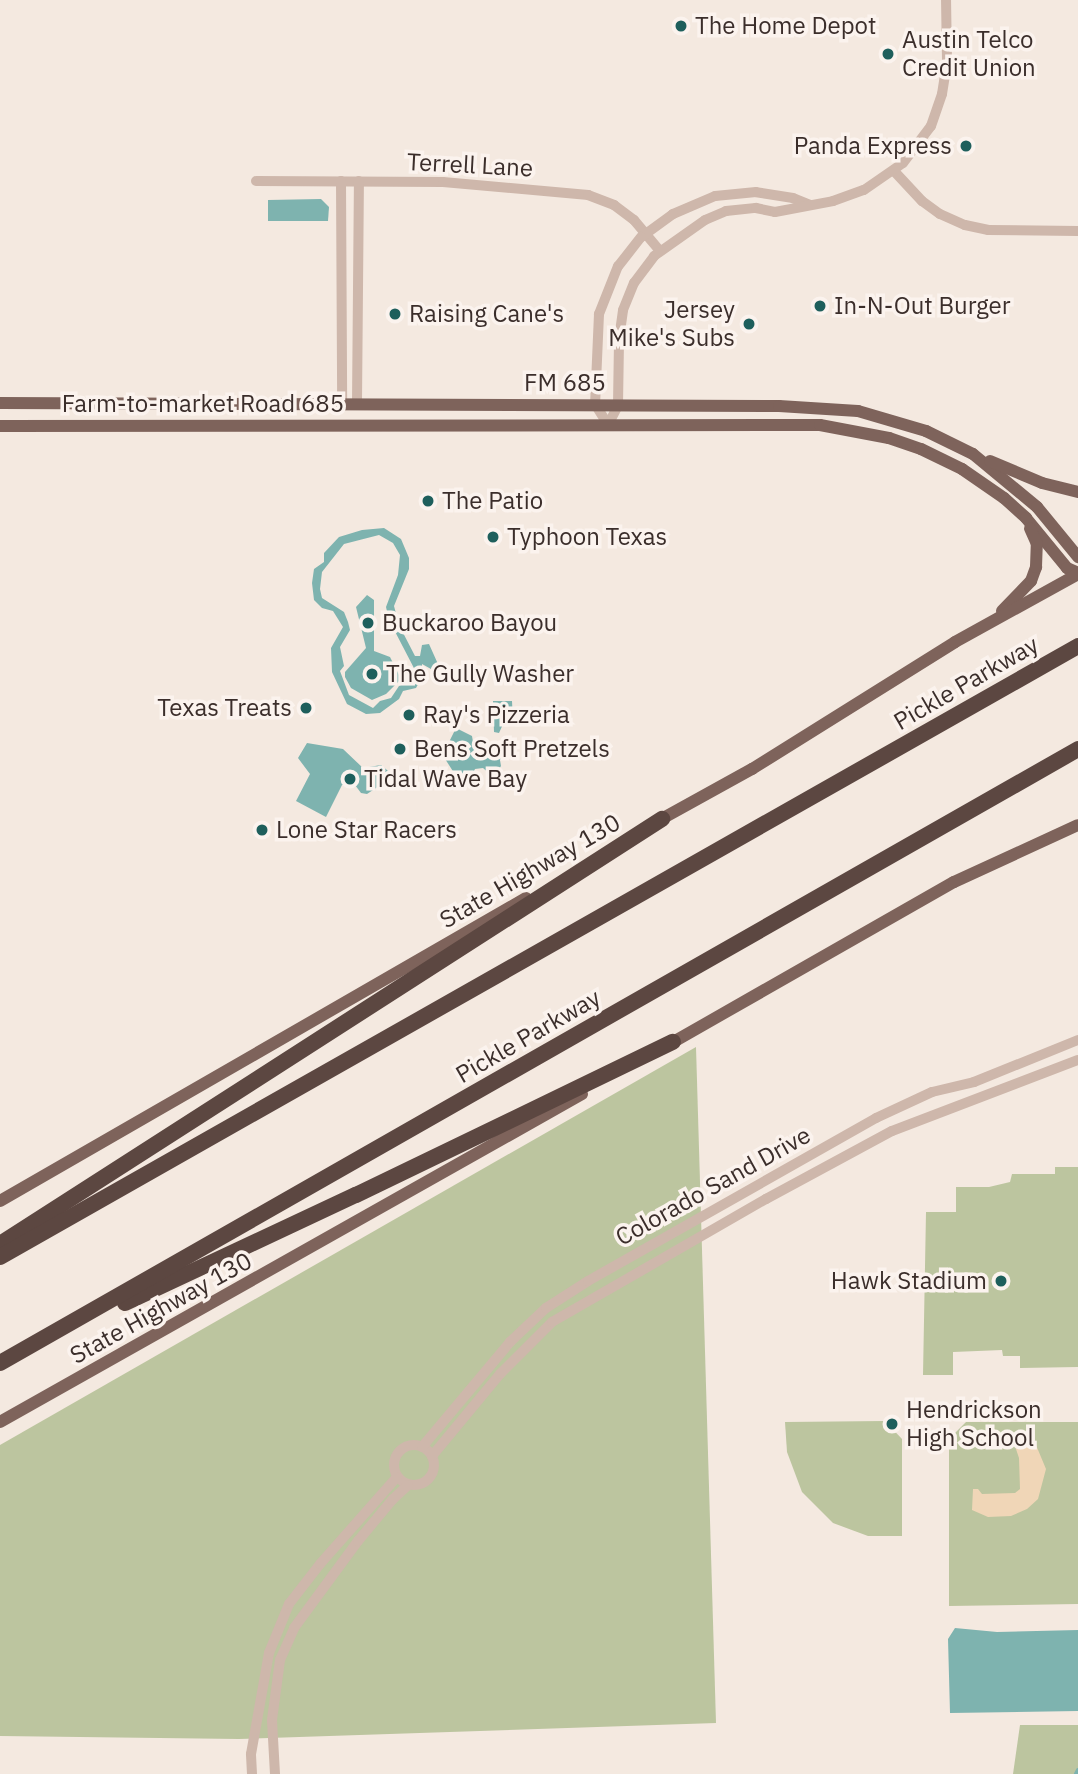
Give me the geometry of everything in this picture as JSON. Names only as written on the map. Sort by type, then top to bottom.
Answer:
[{"type":"highway","name":"Pickle Parkway","points":[[0,1257],[1078,646]]},
{"type":"highway","name":"Pickle Parkway","points":[[0,1363],[1078,749]]},
{"type":"highway","points":[[0,1244],[662,819]]},
{"type":"highway","points":[[0,1363],[673,1042]]},
{"type":"main road","name":"FM 685","points":[[0,403],[824,406],[895,419],[1042,483],[1078,492]]},
{"type":"main road","name":"FM 685","points":[[405,424],[820,425],[857,430],[889,438],[941,457],[983,482],[1026,518],[1066,568],[1078,573]]},
{"type":"main road","name":"Farm-to-market Road 685","points":[[0,426],[405,424]]},
{"type":"main road","name":"FM 685","points":[[973,454],[1037,507],[1078,557]]},
{"type":"main road","points":[[994,619],[1031,581],[1036,567],[1037,544],[1026,518]]},
{"type":"main road","name":"State Highway 130","points":[[0,1201],[752,769],[994,619],[1078,573]]},
{"type":"main road","name":"State Highway 130","points":[[0,1422],[954,882],[1078,825]]},
{"type":"street","points":[[810,205],[793,198],[756,192],[715,196],[693,203],[645,234],[618,266],[599,314],[594,404],[608,425],[618,405],[619,340],[623,310],[634,284],[660,251],[705,220],[726,211],[756,208],[775,212],[810,205],[864,190],[894,171],[931,126],[942,94],[947,61],[946,0]]},
{"type":"street","points":[[894,171],[922,201],[940,214],[965,225],[1009,232],[1078,231]]},
{"type":"street","points":[[341,180],[342,403]]},
{"type":"street","name":"Terrell Lane","points":[[256,181],[443,182],[588,195],[614,205],[634,220],[660,251]]},
{"type":"street","points":[[357,403],[359,181]]},
{"type":"street","points":[[756,192],[756,208]]},
{"type":"street","points":[[341,235],[358,237]]},
{"type":"street","points":[[596,343],[619,340]]},
{"type":"street","points":[[341,351],[357,351]]},
{"type":"street","name":"Colorado Sand Drive","points":[[422,1447],[510,1342],[546,1308],[588,1281],[876,1118],[932,1092],[974,1082],[1078,1040]]},
{"type":"street","name":"Colorado Sand Drive","points":[[432,1456],[500,1374],[552,1322],[766,1199],[869,1144],[934,1114],[1078,1060]]},
{"type":"street","points":[[869,1144],[876,1118]]},
{"type":"street","points":[[275,1774],[272,1720],[281,1660],[294,1628],[391,1500],[408,1485],[427,1481],[434,1469],[432,1456],[422,1447],[409,1445],[398,1452],[393,1464],[397,1477],[408,1485]]},
{"type":"street","points":[[252,1774],[251,1754],[269,1653],[289,1604],[320,1563],[397,1477]]},
{"type":"street","points":[[282,1622],[294,1628]]},
{"type":"green space","points":[[696,1047],[716,1723],[239,1739],[0,1736],[0,1445]]},
{"type":"green space","name":"Hawk Stadium","points":[[1055,1167],[1078,1167],[1078,1367],[1020,1368],[1020,1356],[1003,1356],[1002,1350],[953,1352],[953,1375],[923,1375],[926,1212],[956,1212],[956,1187],[989,1187],[1010,1182],[1012,1174],[1055,1174]]},
{"type":"green space","points":[[885,1421],[902,1439],[902,1536],[868,1536],[833,1523],[802,1492],[787,1452],[785,1422]]},
{"type":"green space","points":[[966,1422],[1078,1422],[1078,1604],[949,1606],[949,1439]]},
{"type":"green space","points":[[1020,1725],[1078,1725],[1078,1774],[1013,1774]]},
{"type":"sand","points":[[1036,1445],[1046,1469],[1038,1499],[1027,1509],[1011,1516],[988,1517],[972,1510],[973,1489],[978,1489],[982,1494],[1015,1493],[1020,1489],[1019,1458],[1015,1446]]},
{"type":"water","points":[[321,199],[329,207],[328,221],[268,221],[268,200]]},
{"type":"water","points":[[384,528],[401,539],[409,558],[409,569],[394,606],[399,625],[415,656],[420,656],[422,645],[429,644],[442,673],[435,681],[431,669],[422,664],[422,677],[416,688],[403,691],[399,699],[380,713],[366,714],[347,704],[332,672],[331,648],[343,627],[333,611],[322,608],[314,600],[312,583],[314,569],[324,562],[324,553],[339,537],[362,530]],"holes":[[[379,535],[393,543],[400,555],[398,575],[386,607],[389,620],[416,672],[415,678],[399,686],[391,698],[380,701],[373,708],[349,695],[340,671],[344,666],[340,647],[350,630],[344,612],[322,598],[322,572],[344,544]]]},
{"type":"water","name":"The Gully Washer","points":[[367,595],[374,600],[374,651],[390,657],[401,679],[386,694],[372,700],[351,688],[345,677],[345,672],[366,648],[356,607]]},
{"type":"water","points":[[493,701],[512,701],[513,722],[504,722],[499,733],[494,732]]},
{"type":"water","points":[[456,728],[472,736],[476,760],[485,758],[482,751],[487,743],[503,746],[507,758],[500,760],[501,766],[497,772],[491,775],[483,768],[475,769],[472,776],[456,776],[440,751],[449,742]]},
{"type":"water","name":"Tidal Wave Bay","points":[[307,743],[343,749],[363,768],[381,765],[394,776],[367,794],[361,793],[355,785],[342,785],[326,817],[296,801],[310,774],[298,758]]},
{"type":"water","points":[[955,1628],[997,1632],[1078,1630],[1078,1711],[950,1713],[948,1639]]},
{"type":"waterway","points":[[1076,1774],[1078,1770]]},
{"type":"place","name":"The Home Depot","points":[[681,26]]},
{"type":"place","name":"Austin Telco Credit Union","points":[[888,54]]},
{"type":"place","name":"Panda Express","points":[[966,146]]},
{"type":"place","name":"In-N-Out Burger","points":[[820,306]]},
{"type":"place","name":"Raising Cane's","points":[[395,314]]},
{"type":"place","name":"Jersey Mike's Subs","points":[[749,324]]},
{"type":"place","name":"The Patio","points":[[428,501]]},
{"type":"place","name":"Typhoon Texas","points":[[493,537]]},
{"type":"place","name":"Buckaroo Bayou","points":[[368,623]]},
{"type":"place","name":"The Gully Washer","points":[[372,674]]},
{"type":"place","name":"Texas Treats","points":[[306,708]]},
{"type":"place","name":"Ray's Pizzeria","points":[[409,715]]},
{"type":"place","name":"Bens Soft Pretzels","points":[[400,749]]},
{"type":"place","name":"Tidal Wave Bay","points":[[350,779]]},
{"type":"place","name":"Lone Star Racers","points":[[262,830]]},
{"type":"place","name":"Hawk Stadium","points":[[1001,1281]]},
{"type":"place","name":"Hendrickson High School","points":[[892,1424]]}]
